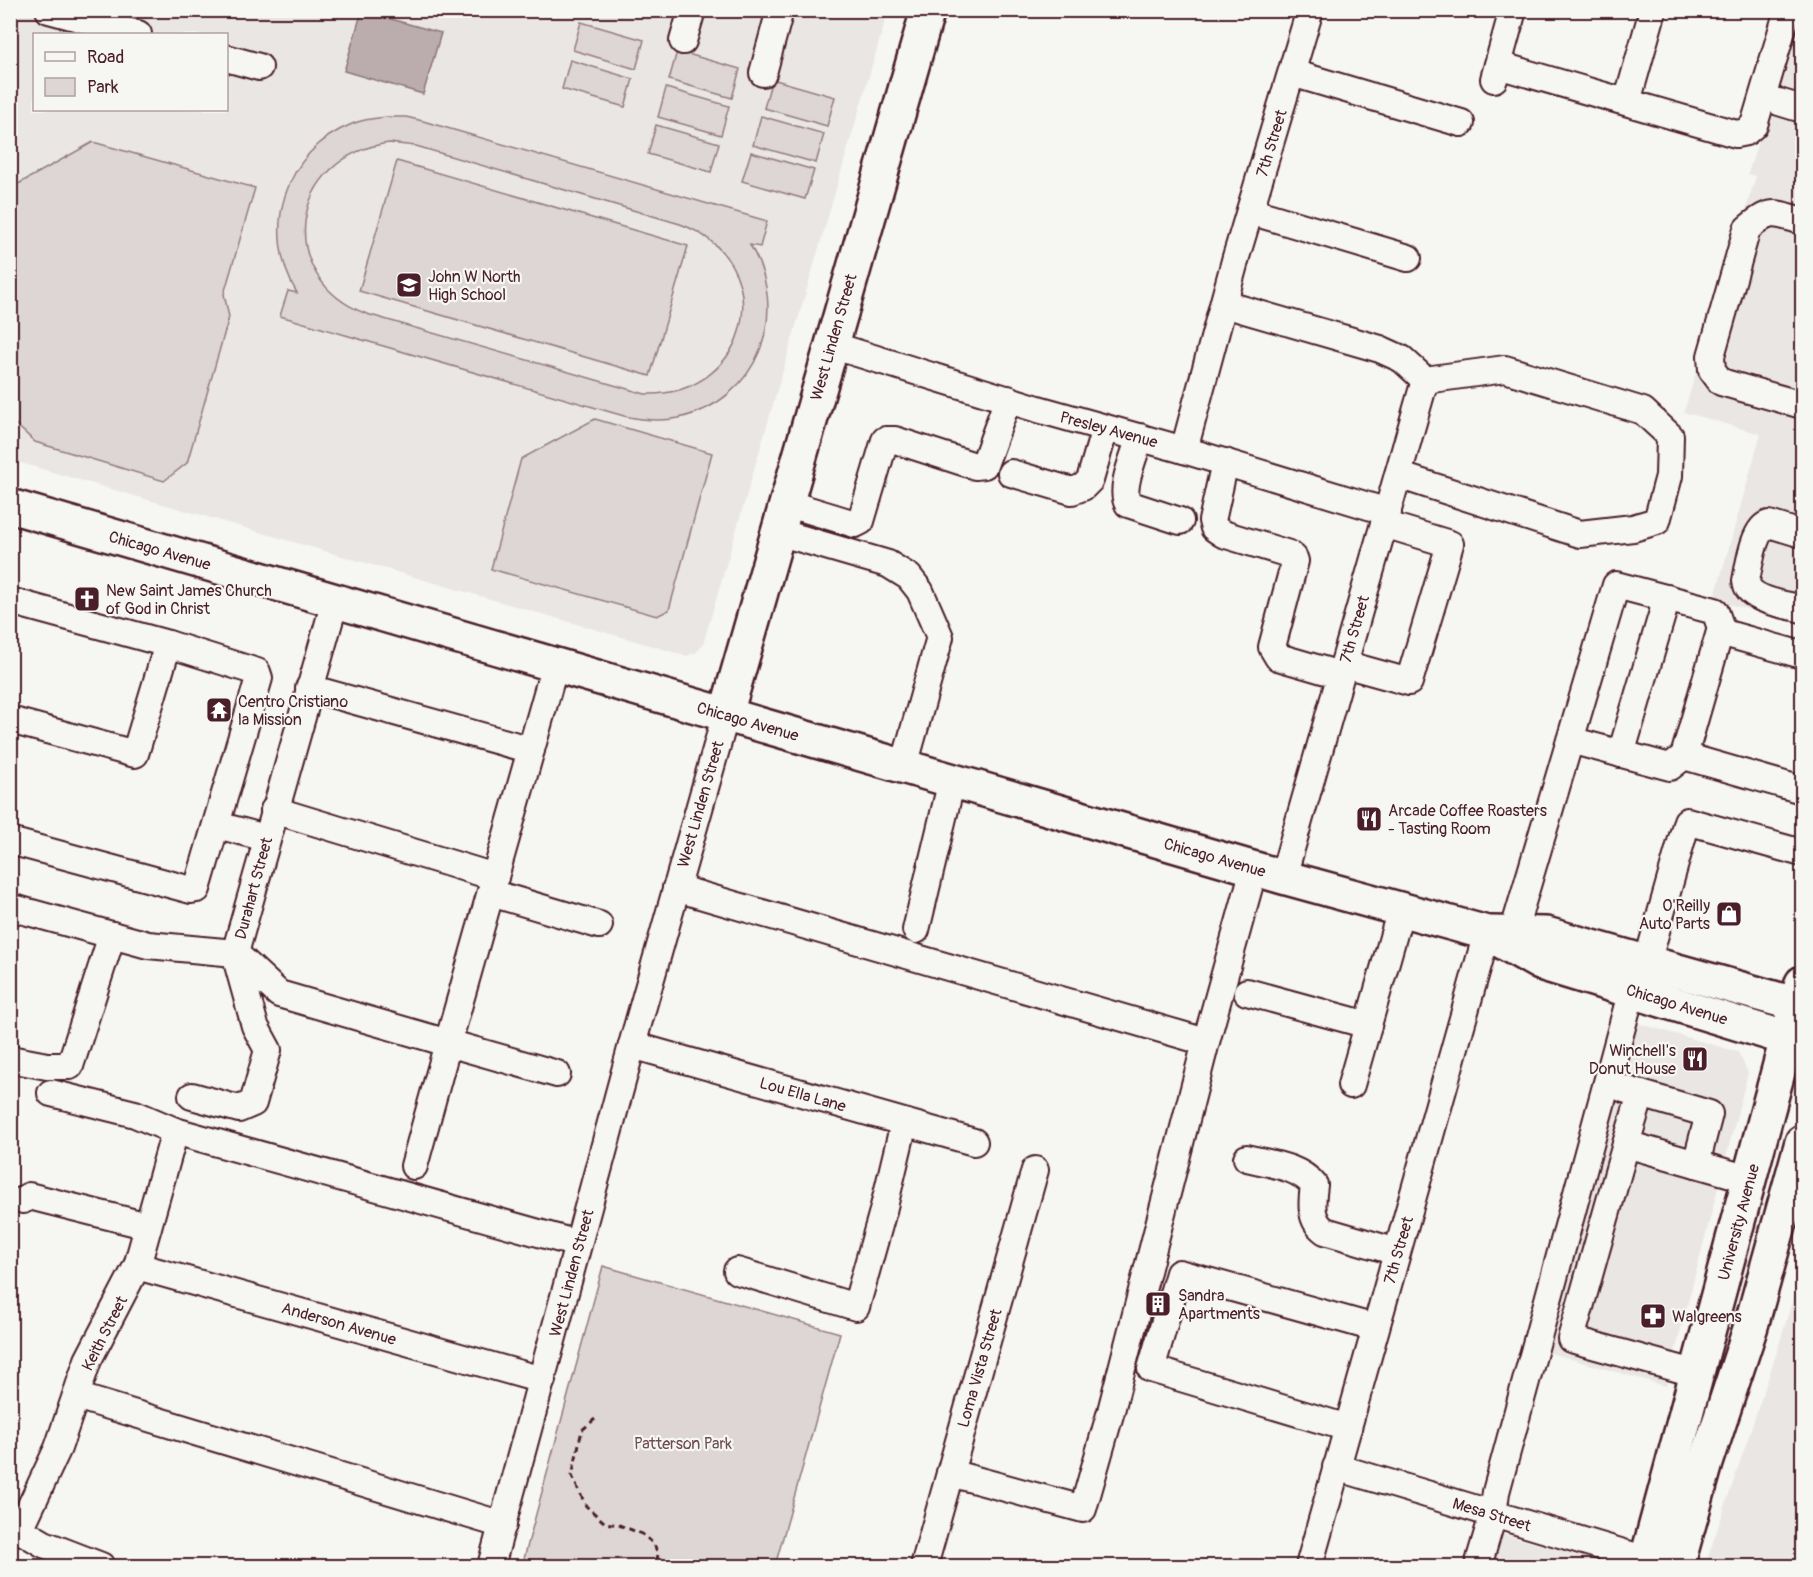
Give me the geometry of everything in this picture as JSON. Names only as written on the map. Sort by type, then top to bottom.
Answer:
[{"type":"main road","name":"West Linden Street","points":[[726,714],[928,10]]},
{"type":"main road","name":"Chicago Avenue","points":[[10,506],[1269,873],[1500,933],[1540,963],[1800,997]]},
{"type":"main road","name":"Chicago Avenue","points":[[1640,976],[1794,1041]]},
{"type":"main road","name":"University Avenue","points":[[1656,1564],[1698,1374],[1749,1179],[1794,1041],[1800,997]]},
{"type":"main road","points":[[1656,1564],[1706,1463],[1751,1326],[1803,1142]]},
{"type":"street","points":[[50,10],[134,33]]},
{"type":"street","points":[[683,41],[692,10]]},
{"type":"street","points":[[762,73],[780,10]]},
{"type":"street","name":"7th Street","points":[[1184,450],[1250,211],[1310,10]]},
{"type":"street","points":[[1513,10],[1496,72],[1627,102],[1736,134],[1746,132],[1754,124],[1788,10]]},
{"type":"street","points":[[1627,102],[1653,10]]},
{"type":"street","points":[[228,59],[259,67]]},
{"type":"street","points":[[1292,72],[1461,123]]},
{"type":"street","points":[[1250,211],[1408,258]]},
{"type":"street","points":[[1803,221],[1777,213],[1763,216],[1748,229],[1711,356],[1712,370],[1721,382],[1803,405]]},
{"type":"street","points":[[1224,304],[1380,349],[1402,359],[1425,380],[1505,369],[1643,411],[1670,436],[1669,476],[1657,522],[1632,528],[1580,534],[1398,475]]},
{"type":"street","name":"Presley Avenue","points":[[831,345],[1226,462],[1386,518],[1450,544],[1409,682],[1342,669]]},
{"type":"street","name":"7th Street","points":[[950,1473],[1083,1509],[1111,1411],[1206,1042],[1342,669],[1425,380]]},
{"type":"street","points":[[782,518],[855,524],[861,521],[885,440],[894,440],[975,466],[984,465],[1008,399]]},
{"type":"street","points":[[1011,473],[1072,491],[1083,487],[1090,480],[1105,428]]},
{"type":"street","points":[[1140,437],[1125,486],[1124,497],[1128,504],[1180,521]]},
{"type":"street","points":[[1226,462],[1212,521],[1214,528],[1223,534],[1289,554],[1295,561],[1272,647],[1273,652],[1278,657],[1342,669]]},
{"type":"street","points":[[782,518],[888,564],[909,577],[920,591],[940,637],[904,766]]},
{"type":"street","points":[[1803,534],[1769,524],[1764,525],[1758,533],[1746,580],[1747,587],[1754,595],[1803,609]]},
{"type":"street","name":"7th Street","points":[[1309,1566],[1397,1252],[1500,933],[1570,740],[1616,585],[1666,598]]},
{"type":"street","points":[[1570,740],[1621,754],[1670,767],[1684,756],[1721,628],[1715,611],[1666,598],[1621,754]]},
{"type":"street","points":[[10,601],[168,644],[259,674],[197,889],[191,890],[10,841]]},
{"type":"street","name":"Durahart Street","points":[[10,907],[148,945],[235,953],[335,601]]},
{"type":"street","points":[[1720,632],[1803,656]]},
{"type":"street","points":[[10,720],[135,754],[168,644]]},
{"type":"street","points":[[414,1166],[555,665]]},
{"type":"street","points":[[309,688],[531,750]]},
{"type":"street","name":"West Linden Street","points":[[491,1566],[632,1045],[726,714]]},
{"type":"street","points":[[1684,756],[1803,789]]},
{"type":"street","points":[[916,930],[952,780]]},
{"type":"street","points":[[274,810],[493,885],[599,925]]},
{"type":"street","points":[[1478,1566],[1607,1084],[1687,821],[1803,854]]},
{"type":"street","points":[[217,825],[266,838]]},
{"type":"street","points":[[676,888],[1206,1042]]},
{"type":"street","points":[[1351,1085],[1401,909]]},
{"type":"street","points":[[10,1059],[47,1066],[70,1066],[112,936]]},
{"type":"street","points":[[235,953],[279,994],[557,1074]]},
{"type":"street","points":[[192,1096],[239,1109],[253,1103],[268,1050],[255,1026],[235,953]]},
{"type":"street","points":[[1247,992],[1368,1025]]},
{"type":"street","name":"Lou Ella Lane","points":[[632,1045],[974,1142]]},
{"type":"street","points":[[1607,1084],[1709,1114],[1696,1164]]},
{"type":"street","points":[[51,1093],[135,1114],[175,1131],[578,1244]]},
{"type":"street","points":[[1641,1094],[1571,1339],[1698,1374]]},
{"type":"street","points":[[737,1271],[856,1307],[883,1211],[904,1123]]},
{"type":"street","name":"Keith Street","points":[[15,1527],[58,1448],[88,1360],[137,1266],[175,1131]]},
{"type":"street","points":[[1626,1144],[1749,1179]]},
{"type":"street","points":[[1247,1158],[1295,1170],[1306,1176],[1314,1185],[1312,1204],[1314,1219],[1325,1231],[1397,1252]]},
{"type":"street","name":"Loma Vista Street","points":[[924,1566],[1035,1170]]},
{"type":"street","points":[[22,1200],[29,1196],[39,1198],[148,1226]]},
{"type":"street","name":"Anderson Avenue","points":[[137,1266],[542,1380]]},
{"type":"street","points":[[1348,1428],[1151,1369],[1179,1273],[1376,1328]]},
{"type":"street","points":[[76,1396],[502,1525]]},
{"type":"street","name":"Mesa Street","points":[[1336,1467],[1656,1564]]},
{"type":"street","points":[[15,1527],[45,1544],[101,1566]]},
{"type":"path","points":[[595,1419],[582,1430],[572,1476],[586,1506],[605,1523],[619,1525],[642,1534],[654,1544],[658,1554],[656,1566]]},
{"type":"shaded area","name":"John W North High School","points":[[10,11],[888,11],[703,644],[697,652],[687,656],[11,460]]},
{"type":"shaded area","points":[[362,11],[441,33],[423,94],[344,71]]},
{"type":"shaded area","points":[[1799,11],[1802,11],[1802,624],[1714,600],[1761,434],[1684,412],[1756,176],[1748,174]]},
{"type":"shaded area","points":[[1633,1022],[1738,1052],[1748,1073],[1666,1386],[1543,1351]]},
{"type":"shaded area","points":[[1802,1269],[1802,1566],[1705,1566],[1776,1355]]},
{"type":"shaded area","points":[[1498,1533],[1600,1561],[1605,1566],[1489,1566]]},
{"type":"green space","points":[[581,22],[644,40],[636,69],[573,50]]},
{"type":"green space","points":[[677,51],[740,69],[732,98],[669,80]]},
{"type":"green space","points":[[570,60],[633,79],[625,107],[562,89]]},
{"type":"green space","points":[[772,79],[835,97],[827,126],[764,108]]},
{"type":"green space","points":[[666,88],[729,106],[721,135],[658,117]]},
{"type":"green space","points":[[761,116],[824,134],[816,163],[753,145]]},
{"type":"green space","points":[[383,117],[406,117],[423,121],[767,221],[760,247],[750,245],[762,271],[767,298],[767,325],[760,350],[747,373],[730,393],[707,408],[679,418],[644,419],[624,416],[280,316],[288,291],[297,293],[286,269],[280,244],[280,219],[285,195],[295,173],[310,153],[329,136],[356,122]],"holes":[[[389,143],[416,146],[680,224],[712,242],[732,267],[742,295],[741,324],[730,351],[710,374],[682,389],[645,394],[367,314],[337,297],[317,274],[306,248],[305,220],[313,194],[330,170],[355,153]]]},
{"type":"green space","points":[[656,125],[719,143],[711,172],[648,154]]},
{"type":"green space","points":[[93,142],[255,188],[224,294],[229,317],[187,463],[164,481],[35,442],[11,420],[11,188]]},
{"type":"green space","points":[[751,152],[814,170],[805,199],[742,181]]},
{"type":"green space","points":[[397,161],[688,246],[650,376],[359,291]]},
{"type":"green space","points":[[595,419],[712,453],[669,610],[657,616],[491,569],[521,459]]},
{"type":"green space","name":"Patterson Park","points":[[603,1266],[840,1333],[775,1566],[522,1566]]},
{"type":"place","name":"John W North High School","points":[[409,285]]},
{"type":"place","name":"New Saint James Church of God in Christ","points":[[87,599]]},
{"type":"place","name":"Centro Cristiano la Mission","points":[[219,710]]},
{"type":"place","name":"Arcade Coffee Roasters - Tasting Room","points":[[1369,819]]},
{"type":"place","name":"O'Reilly Auto Parts","points":[[1729,914]]},
{"type":"place","name":"Winchell's Donut House","points":[[1695,1059]]},
{"type":"place","name":"Sandra Apartments","points":[[1158,1304]]},
{"type":"place","name":"Walgreens","points":[[1653,1316]]}]
